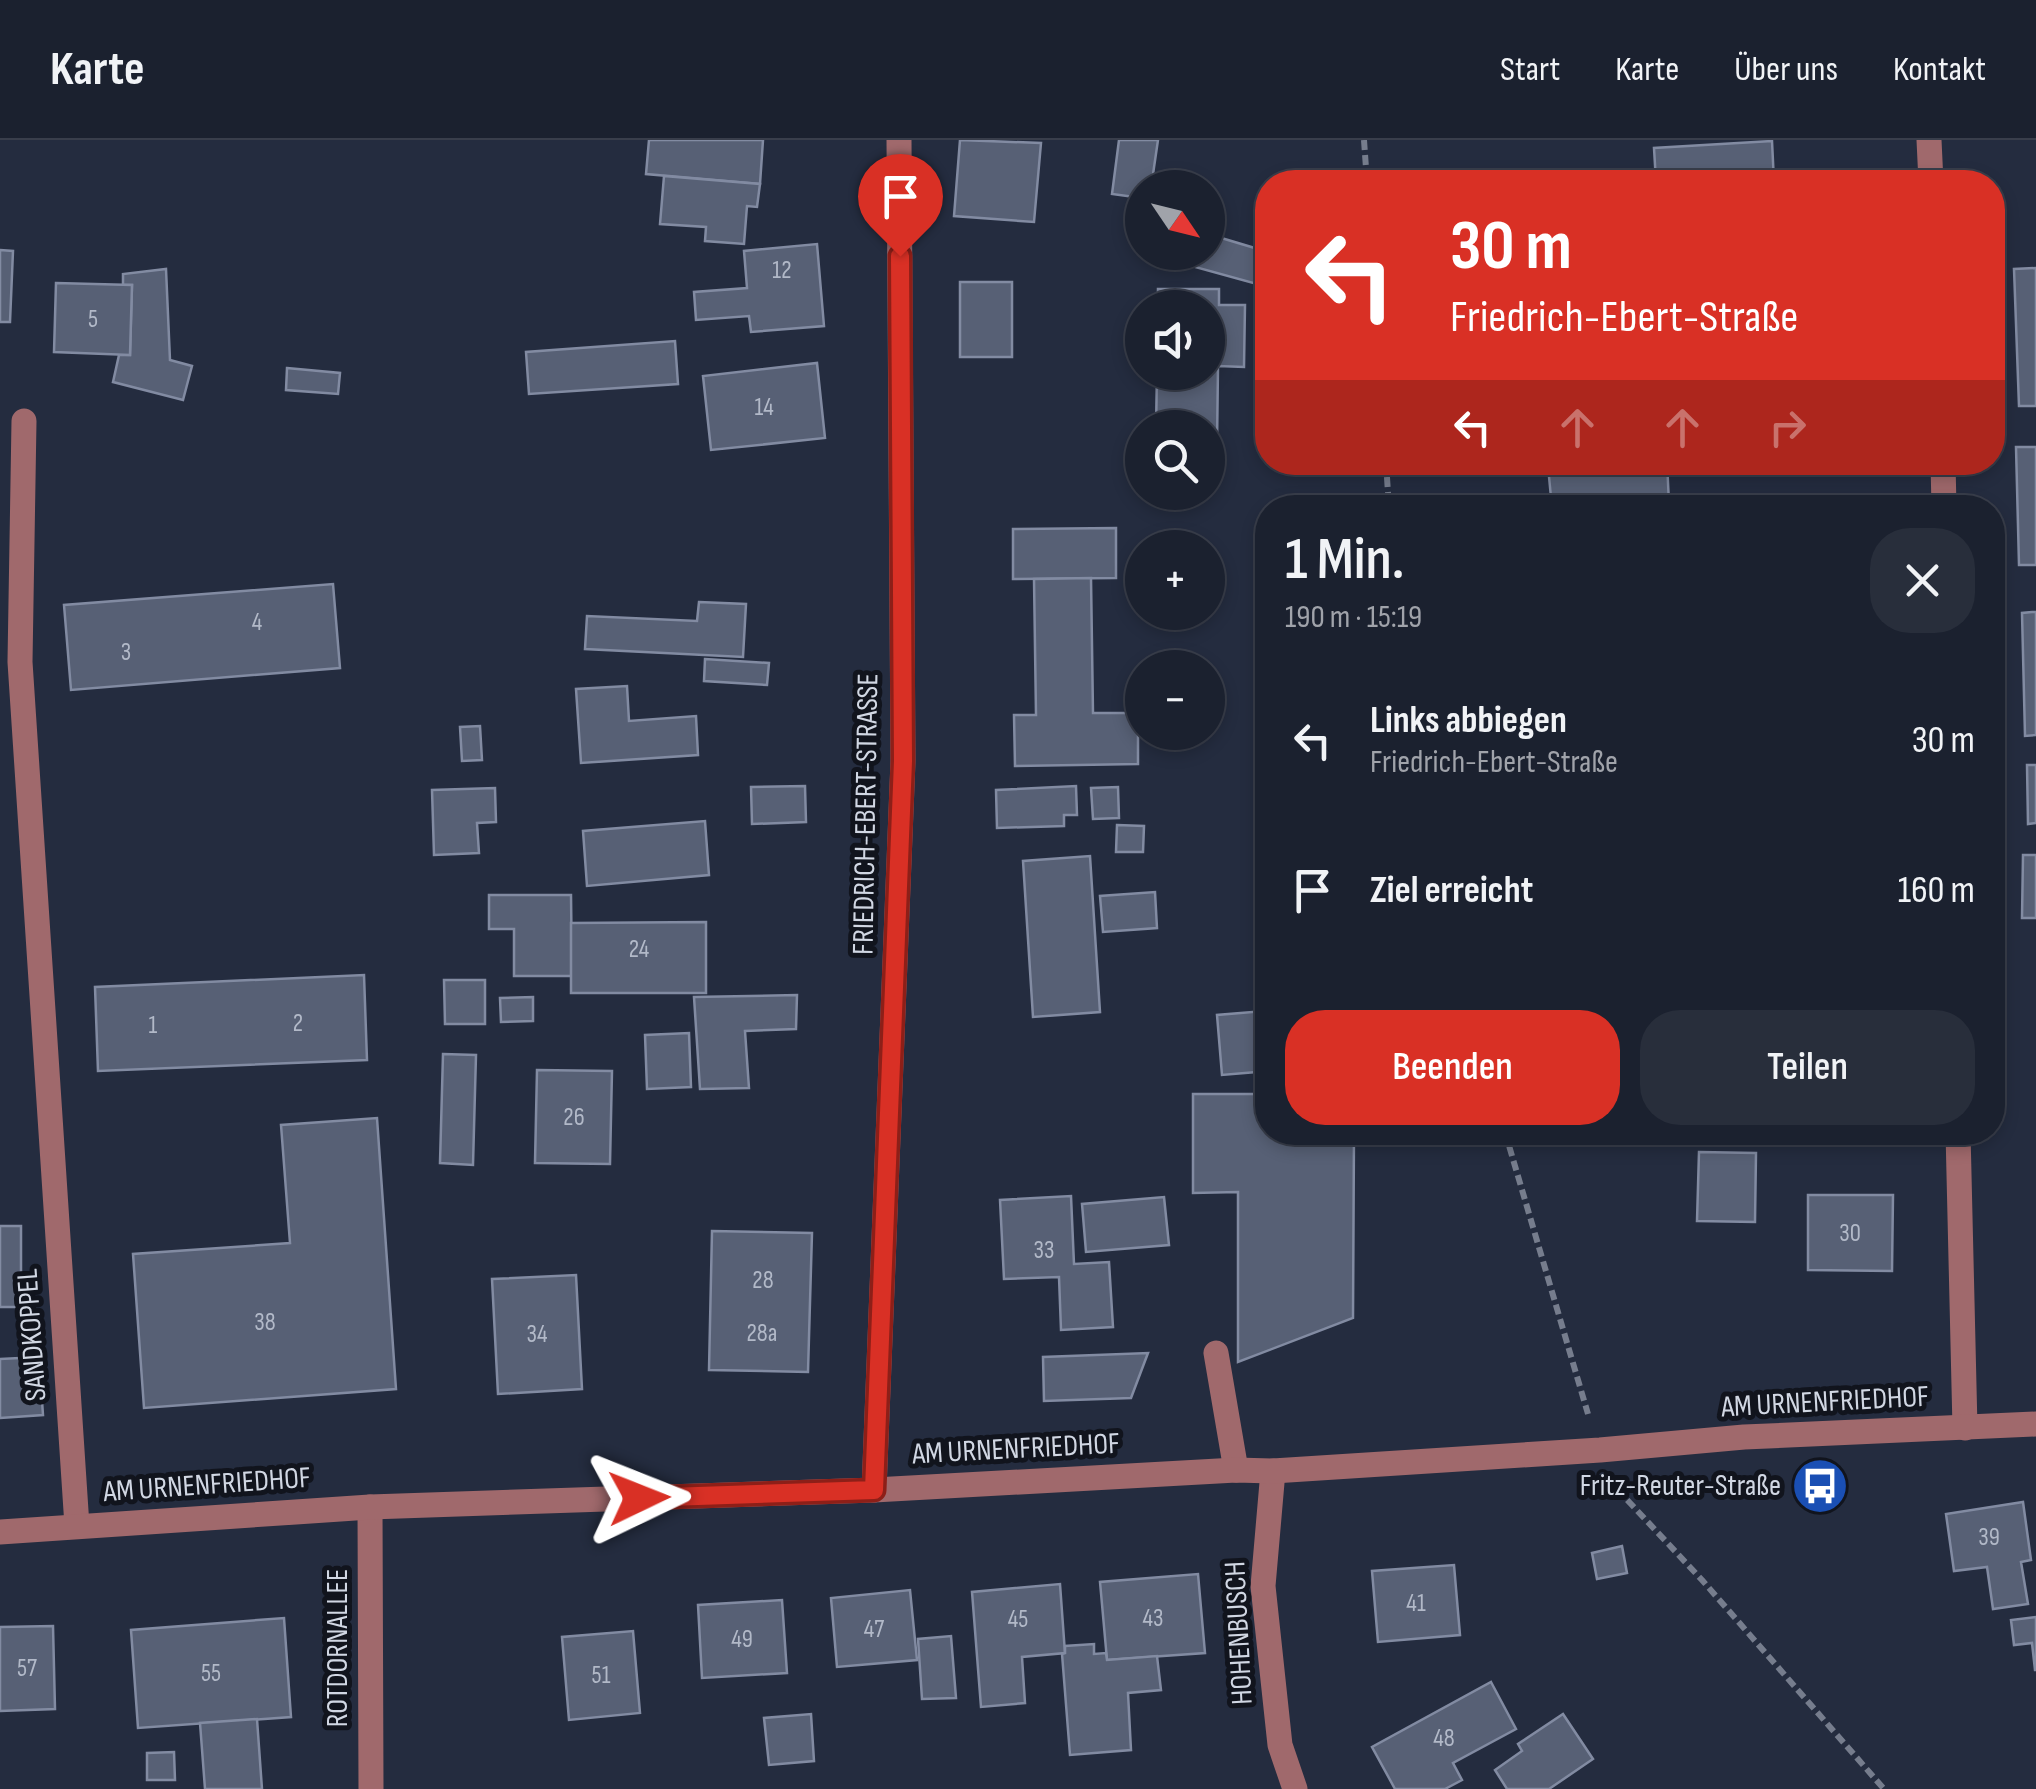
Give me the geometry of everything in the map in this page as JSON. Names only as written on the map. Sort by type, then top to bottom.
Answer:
[{"type":"street","name":"FRIEDRICH-EBERT-STRASSE","points":[[874,1490],[903,761],[899,140]]},
{"type":"street","points":[[1929,140],[1930,170]]},
{"type":"street","name":"SANDKOPPEL","points":[[24,421],[20,662],[78,1526]]},
{"type":"street","points":[[1958,1145],[1965,1428]]},
{"type":"street","points":[[1216,1353],[1236,1470]]},
{"type":"street","name":"AM URNENFRIEDHOF","points":[[0,1532],[370,1508],[1273,1471],[1744,1437],[2036,1424]]},
{"type":"street","name":"HOHENBUSCH","points":[[1273,1471],[1263,1586],[1280,1745],[1295,1789]]},
{"type":"street","name":"ROTDORNALLEE","points":[[370,1508],[371,1789]]},
{"type":"path","points":[[1364,140],[1366,170]]},
{"type":"building","points":[[649,140],[763,140],[760,184],[646,174]]},
{"type":"building","points":[[960,140],[1041,143],[1034,222],[954,216]]},
{"type":"building","points":[[1119,140],[1158,140],[1154,170],[1125,170],[1125,196],[1112,194]]},
{"type":"building","points":[[1772,141],[1773,170],[1655,170],[1654,148]]},
{"type":"building","points":[[664,176],[760,184],[757,207],[747,206],[744,244],[705,241],[706,227],[660,224]]},
{"type":"building","points":[[1225,239],[1255,248],[1255,284],[1206,270],[1225,270]]},
{"type":"building","points":[[817,244],[824,326],[751,332],[749,316],[696,320],[694,292],[747,288],[744,251]]},
{"type":"building","points":[[0,250],[13,251],[10,322],[0,322]]},
{"type":"building","points":[[2036,268],[2036,406],[2019,406],[2014,269]]},
{"type":"building","points":[[166,269],[170,360],[192,366],[183,400],[113,382],[119,355],[130,355],[132,285],[123,285],[123,274]]},
{"type":"building","points":[[960,282],[1012,282],[1012,357],[960,357]]},
{"type":"building","points":[[56,283],[132,285],[130,355],[54,352]]},
{"type":"building","points":[[1225,305],[1245,305],[1244,367],[1225,366]]},
{"type":"building","points":[[675,341],[678,384],[529,394],[526,352]]},
{"type":"building","points":[[817,363],[825,438],[711,450],[703,376]]},
{"type":"building","points":[[287,368],[340,373],[338,394],[286,390]]},
{"type":"building","points":[[1157,390],[1218,390],[1217,410],[1156,410]]},
{"type":"building","points":[[2016,447],[2036,447],[2036,565],[2019,565]]},
{"type":"building","points":[[1549,475],[1668,475],[1669,495],[1551,495]]},
{"type":"building","points":[[1116,528],[1116,578],[1013,579],[1013,529]]},
{"type":"building","points":[[1091,578],[1093,713],[1125,713],[1125,750],[1138,750],[1138,764],[1015,766],[1014,715],[1036,715],[1034,579]]},
{"type":"building","points":[[333,584],[340,668],[71,690],[64,605]]},
{"type":"building","points":[[699,602],[746,604],[743,657],[585,649],[587,616],[697,621]]},
{"type":"building","points":[[2036,612],[2036,735],[2025,736],[2022,613]]},
{"type":"building","points":[[705,659],[769,663],[767,685],[704,681]]},
{"type":"building","points":[[627,686],[629,721],[696,716],[698,755],[581,763],[576,689]]},
{"type":"building","points":[[480,726],[482,760],[462,761],[460,727]]},
{"type":"building","points":[[2027,765],[2036,765],[2036,823],[2028,824]]},
{"type":"building","points":[[805,786],[806,822],[752,824],[751,787]]},
{"type":"building","points":[[1076,786],[1077,815],[1064,815],[1064,826],[997,828],[996,790]]},
{"type":"building","points":[[1118,787],[1119,818],[1093,819],[1091,788]]},
{"type":"building","points":[[495,788],[496,822],[477,823],[479,853],[434,855],[432,790]]},
{"type":"building","points":[[705,821],[709,875],[587,886],[583,831]]},
{"type":"building","points":[[1117,825],[1144,826],[1143,852],[1116,852]]},
{"type":"building","points":[[2023,855],[2036,855],[2036,918],[2022,918]]},
{"type":"building","points":[[1090,856],[1100,1012],[1033,1017],[1023,861]]},
{"type":"building","points":[[1155,892],[1157,928],[1103,932],[1100,896]]},
{"type":"building","points":[[489,895],[571,895],[572,976],[514,976],[514,929],[489,929]]},
{"type":"building","points":[[706,922],[706,993],[571,993],[571,923]]},
{"type":"building","points":[[364,975],[367,1060],[98,1071],[95,987]]},
{"type":"building","points":[[444,980],[485,980],[485,1024],[445,1024]]},
{"type":"building","points":[[797,995],[796,1029],[745,1031],[749,1088],[700,1089],[694,997]]},
{"type":"building","points":[[533,997],[533,1021],[501,1022],[500,998]]},
{"type":"building","points":[[1255,1012],[1255,1072],[1222,1075],[1217,1015]]},
{"type":"building","points":[[689,1033],[691,1087],[647,1089],[645,1035]]},
{"type":"building","points":[[443,1054],[476,1055],[473,1165],[440,1163]]},
{"type":"building","points":[[537,1070],[612,1071],[610,1164],[535,1163]]},
{"type":"building","points":[[1193,1094],[1255,1094],[1255,1145],[1354,1145],[1353,1318],[1238,1362],[1238,1192],[1193,1193]]},
{"type":"building","points":[[377,1118],[396,1389],[144,1408],[133,1254],[290,1243],[281,1125]]},
{"type":"building","points":[[1699,1152],[1756,1153],[1755,1222],[1697,1221]]},
{"type":"building","points":[[1808,1195],[1893,1195],[1892,1271],[1808,1270]]},
{"type":"building","points":[[1071,1196],[1074,1264],[1109,1262],[1113,1327],[1061,1330],[1059,1277],[1004,1279],[1000,1200]]},
{"type":"building","points":[[1164,1197],[1169,1245],[1086,1252],[1082,1204]]},
{"type":"building","points":[[0,1226],[21,1226],[21,1307],[0,1307]]},
{"type":"building","points":[[712,1231],[812,1233],[808,1372],[709,1370]]},
{"type":"building","points":[[576,1275],[582,1389],[498,1394],[492,1279]]},
{"type":"building","points":[[1148,1353],[1131,1398],[1044,1401],[1043,1357]]},
{"type":"building","points":[[39,1357],[43,1415],[0,1418],[0,1359]]},
{"type":"building","points":[[2023,1502],[2031,1560],[2021,1562],[2028,1604],[1993,1609],[1987,1567],[1954,1571],[1946,1514]]},
{"type":"building","points":[[1622,1546],[1627,1573],[1597,1579],[1592,1553]]},
{"type":"building","points":[[1454,1565],[1460,1635],[1378,1642],[1372,1571]]},
{"type":"building","points":[[1198,1574],[1205,1653],[1107,1660],[1100,1582]]},
{"type":"building","points":[[1060,1584],[1065,1653],[1022,1657],[1025,1703],[981,1707],[972,1592]]},
{"type":"building","points":[[910,1590],[917,1660],[837,1667],[831,1598]]},
{"type":"building","points":[[782,1600],[787,1673],[702,1678],[698,1605]]},
{"type":"building","points":[[2036,1617],[2035,1670],[2032,1643],[2014,1645],[2011,1620]]},
{"type":"building","points":[[284,1618],[291,1717],[138,1728],[131,1630]]},
{"type":"building","points":[[53,1626],[55,1709],[0,1711],[0,1627]]},
{"type":"building","points":[[633,1631],[640,1713],[569,1720],[562,1637]]},
{"type":"building","points":[[951,1636],[956,1698],[922,1699],[918,1639]]},
{"type":"building","points":[[1094,1644],[1094,1654],[1106,1653],[1107,1660],[1157,1656],[1161,1690],[1128,1693],[1131,1750],[1070,1755],[1062,1654],[1065,1646]]},
{"type":"building","points":[[1491,1682],[1516,1729],[1453,1763],[1462,1780],[1445,1789],[1395,1789],[1372,1747]]},
{"type":"building","points":[[811,1714],[814,1761],[769,1765],[764,1718]]},
{"type":"building","points":[[1563,1714],[1593,1759],[1549,1789],[1507,1789],[1495,1770],[1522,1751],[1518,1744]]},
{"type":"building","points":[[257,1719],[262,1789],[205,1789],[200,1723]]},
{"type":"building","points":[[174,1752],[175,1780],[147,1780],[147,1753]]},
{"type":"place","name":"Fritz-Reuter-Straße","points":[[1820,1486]]},
{"type":"route","points":[[639,1498],[874,1490],[903,761],[900,256]]}]
